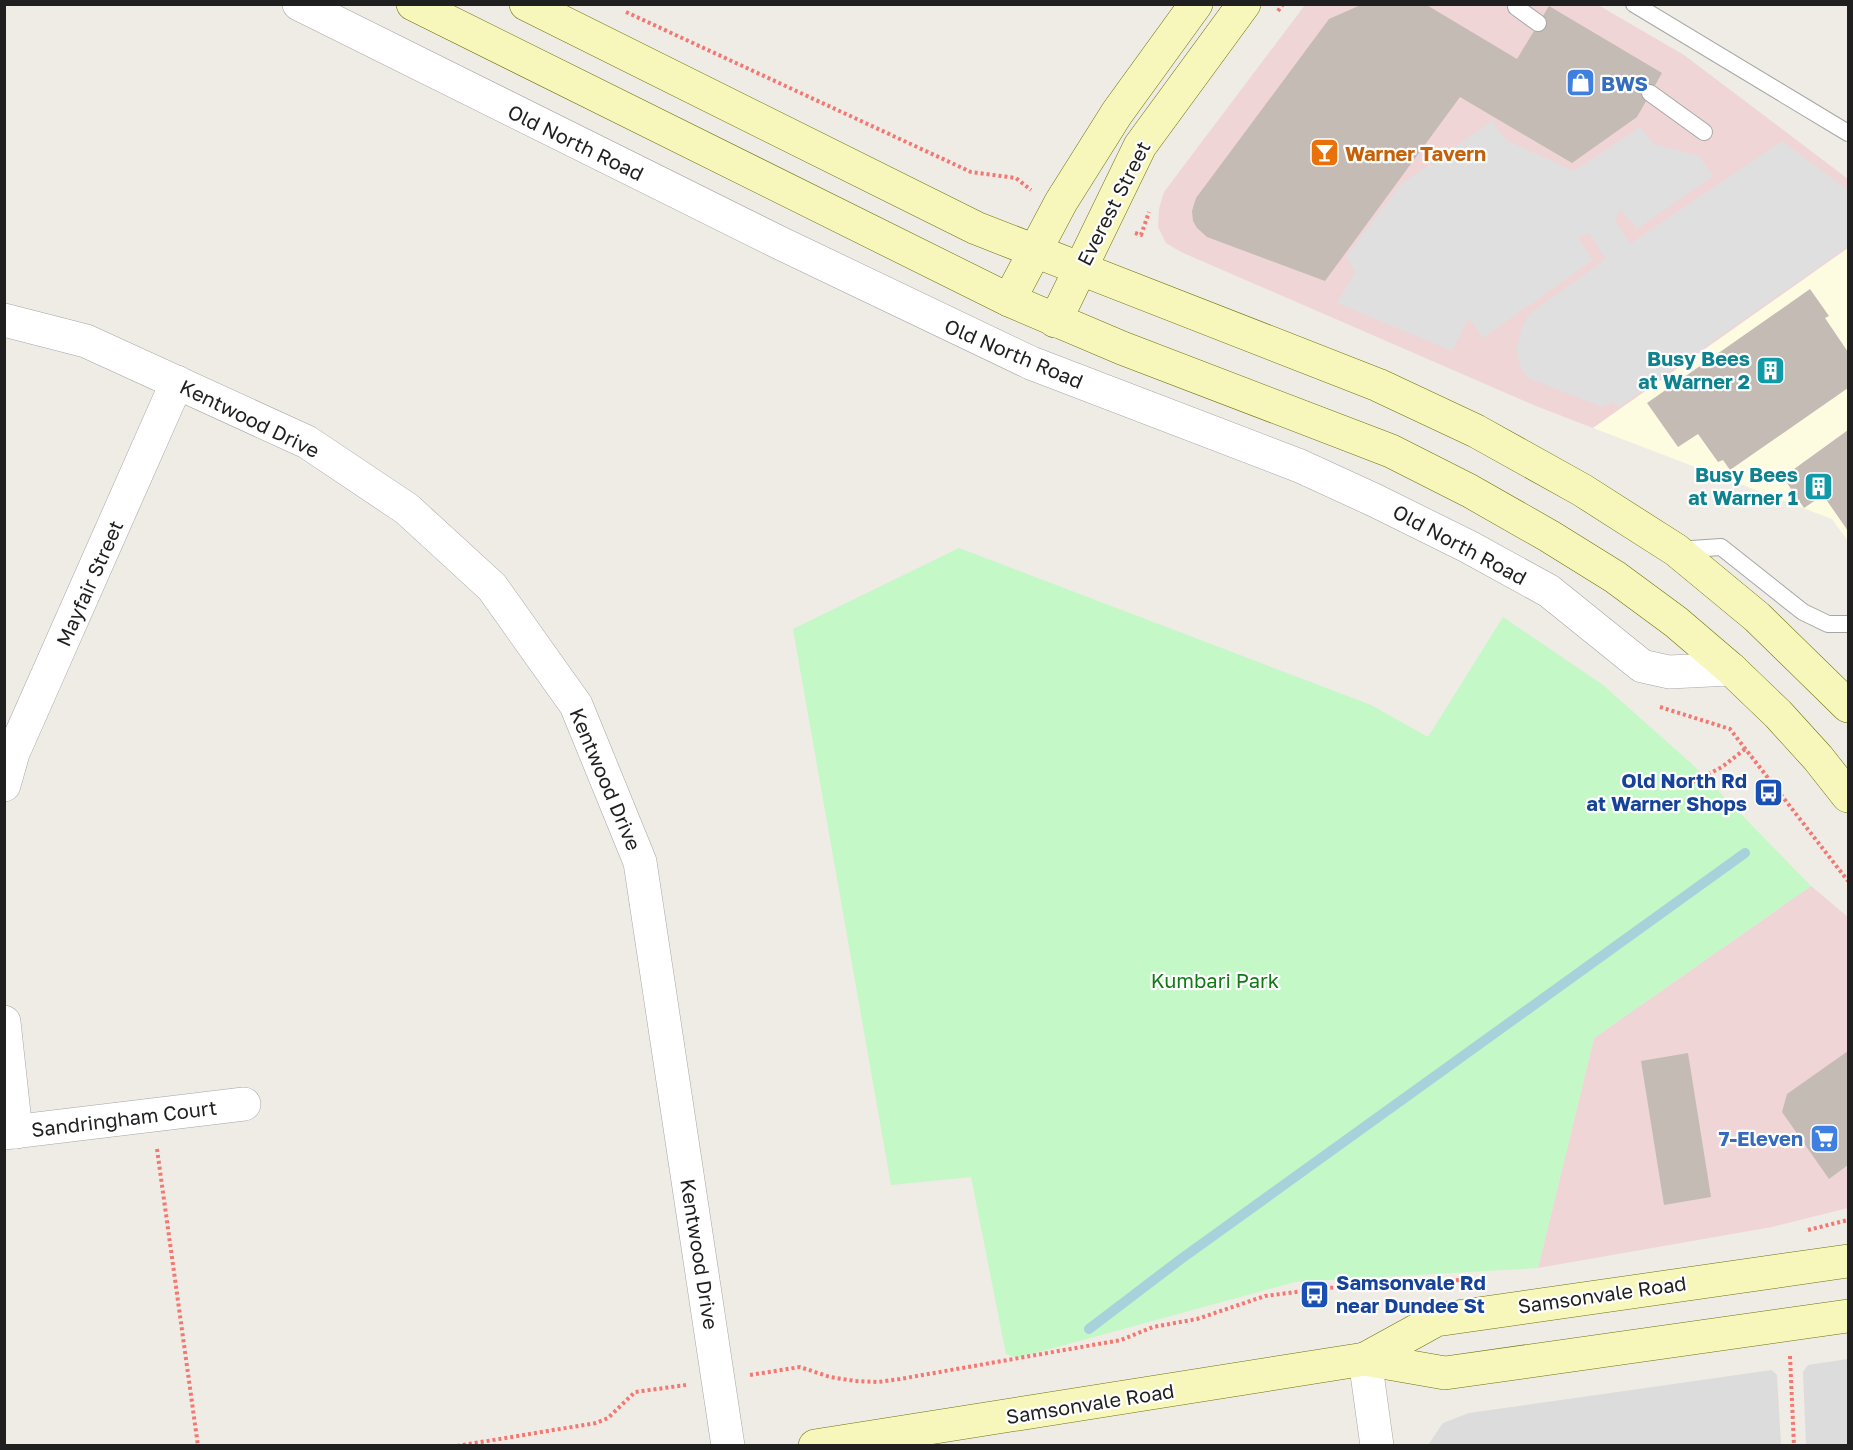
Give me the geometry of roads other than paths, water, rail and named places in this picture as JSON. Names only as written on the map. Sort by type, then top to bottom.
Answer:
[{"type":"main road","points":[[413,4],[1009,300],[1055,321],[1391,451],[1470,490],[1615,577],[1676,622],[1731,669],[1786,723],[1848,796]]},
{"type":"main road","points":[[526,4],[976,228],[1078,270],[1378,385],[1476,431],[1549,471],[1676,550],[1757,617],[1848,706]]},
{"type":"main road","name":"Everest Street","points":[[1009,300],[1061,202],[1117,112],[1196,4]]},
{"type":"main road","name":"Everest Street","points":[[1055,321],[1140,146],[1244,4]]},
{"type":"main road","name":"Samsonvale Road","points":[[1365,1359],[1436,1320],[1848,1260]]},
{"type":"main road","name":"Samsonvale Road","points":[[815,1446],[1365,1359],[1445,1372],[1848,1316]]},
{"type":"street","name":"Old North Road","points":[[299,4],[801,254],[1031,363],[1300,466],[1374,500],[1469,547],[1549,591],[1642,666],[1670,672],[1731,669]]},
{"type":"street","name":"Kentwood Drive","points":[[4,320],[86,340],[307,442],[407,509],[492,587],[576,705],[640,861],[728,1446]]},
{"type":"street","name":"Mayfair Street","points":[[4,785],[9,751],[177,382]]},
{"type":"street","points":[[4,1022],[10,1133]]},
{"type":"street","name":"Sandringham Court","points":[[10,1133],[244,1104]]},
{"type":"street","points":[[1365,1359],[1377,1446]]},
{"type":"lane","points":[[1634,4],[1848,133]]},
{"type":"lane","points":[[1516,7],[1538,23]]},
{"type":"lane","points":[[1650,93],[1704,132]]},
{"type":"lane","points":[[1676,550],[1721,548],[1803,612],[1828,624],[1848,624]]},
{"type":"waterway","points":[[1089,1329],[1181,1259],[1745,853]]},
{"type":"place","name":"BWS","points":[[1580,83]]},
{"type":"place","name":"Warner Tavern","points":[[1324,153]]},
{"type":"place","name":"Busy Bees at Warner 2","points":[[1771,370]]},
{"type":"place","name":"Busy Bees at Warner 1","points":[[1819,486]]},
{"type":"place","name":"Old North Rd at Warner Shops","points":[[1768,792]]},
{"type":"place","name":"7-Eleven","points":[[1824,1138]]},
{"type":"place","name":"Samsonvale Rd near Dundee St","points":[[1315,1294]]},
{"type":"park label","name":"Kumbari Park","points":[[1215,980]]}]
